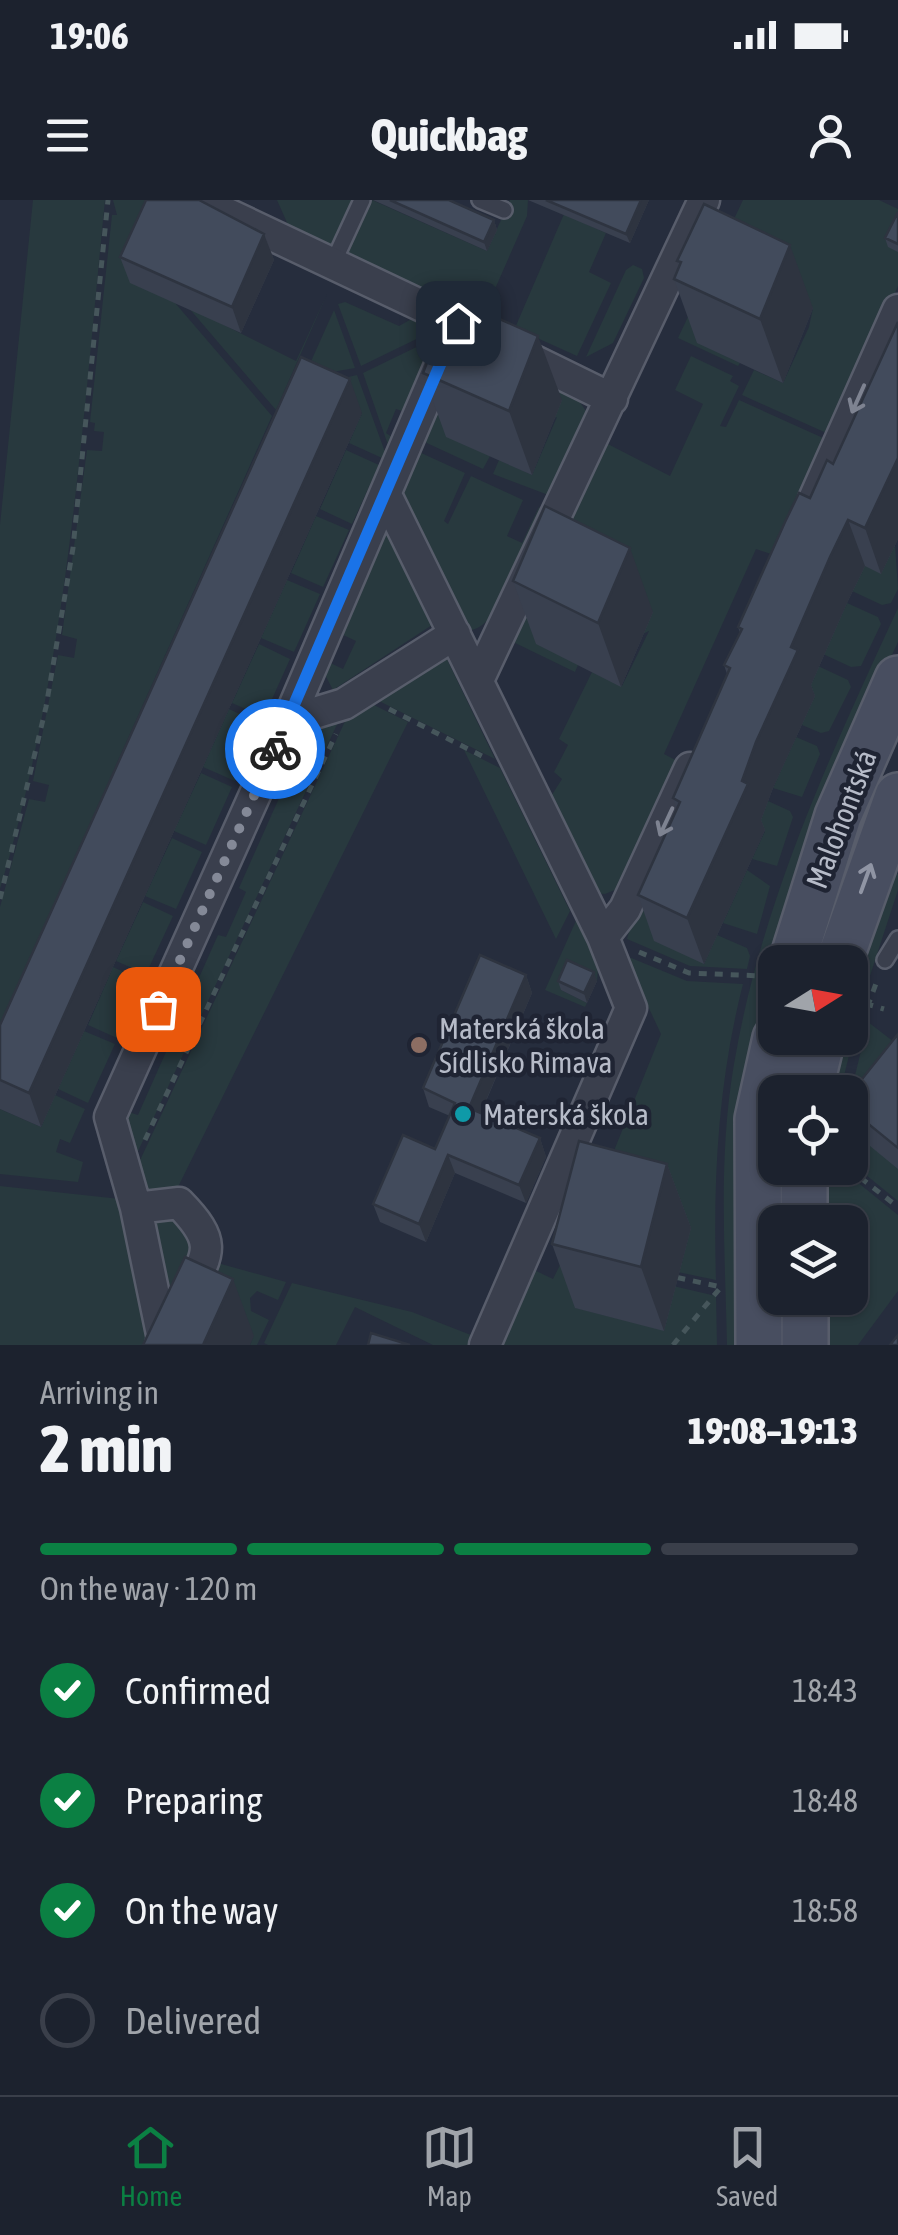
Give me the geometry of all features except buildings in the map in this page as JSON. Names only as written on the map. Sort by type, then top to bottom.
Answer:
[{"type":"main road","name":"Malohontská","points":[[781,945],[898,679]]},
{"type":"main road","name":"Malohontská","points":[[845,945],[898,796]]},
{"type":"main road","points":[[759,1345],[758,1119],[772,1055]]},
{"type":"main road","points":[[805,1315],[805,1345]]},
{"type":"street","points":[[198,200],[612,399]]},
{"type":"street","points":[[479,678],[704,200]]},
{"type":"street","points":[[800,528],[898,310]]},
{"type":"street","points":[[162,1342],[131,1193],[110,1117],[288,721],[458,323]]},
{"type":"street","points":[[386,496],[479,678],[605,942],[631,1008],[485,1345]]},
{"type":"street","points":[[288,721],[356,696],[456,634]]},
{"type":"street","points":[[605,942],[626,909],[701,746]]},
{"type":"street","points":[[131,1193],[179,1203],[205,1229],[208,1254],[162,1342]]},
{"type":"lane","points":[[333,263],[362,200]]},
{"type":"lane","points":[[480,200],[504,210]]},
{"type":"lane","points":[[884,960],[898,939]]},
{"type":"path","points":[[0,899],[46,707],[73,548],[108,200]]},
{"type":"path","points":[[131,1193],[356,696],[524,776]]},
{"type":"path","points":[[605,942],[625,946],[690,973],[758,969]]},
{"type":"path","points":[[884,960],[868,1004],[884,1010]]},
{"type":"path","points":[[868,1184],[898,1207]]},
{"type":"path","points":[[669,1276],[720,1287],[673,1345]]},
{"type":"shaded area","points":[[33,200],[105,200],[57,634],[23,805],[0,889],[0,525]]},
{"type":"shaded area","points":[[113,200],[168,200],[176,304],[272,416],[0,1025],[0,907],[29,799],[45,802],[49,785],[33,781],[58,655],[74,658],[77,639],[62,635],[87,450],[102,451],[104,432],[94,431],[95,423],[90,422],[112,215],[117,215]]},
{"type":"shaded area","points":[[277,200],[355,200],[329,253],[293,236]]},
{"type":"shaded area","points":[[372,200],[487,251],[510,200],[528,200],[527,216],[484,314],[468,316],[343,260]]},
{"type":"shaded area","points":[[743,200],[879,200],[898,209],[898,286],[833,436],[742,395],[754,370],[783,383],[809,327],[813,308],[697,342],[740,363],[738,366],[678,338]]},
{"type":"shaded area","points":[[564,214],[606,233],[589,272],[611,283],[577,356],[515,328]]},
{"type":"shaded area","points":[[633,265],[642,269],[644,278],[613,343],[586,357],[626,270]]},
{"type":"shaded area","points":[[327,294],[276,410],[188,307],[296,361]]},
{"type":"shaded area","points":[[345,302],[399,326],[424,312],[437,329],[361,366],[338,304]]},
{"type":"shaded area","points":[[334,310],[355,368],[304,377]]},
{"type":"shaded area","points":[[435,338],[402,411],[396,409],[386,433],[392,437],[388,445],[363,373]]},
{"type":"shaded area","points":[[691,356],[733,376],[730,381],[739,386],[720,426],[726,427],[739,400],[832,442],[780,557],[756,549],[664,754],[685,765],[622,887],[605,894],[591,893],[541,812],[562,779],[554,772],[568,745],[559,739],[592,672],[622,686],[649,631],[578,665],[575,672],[509,640],[602,441],[670,476],[703,404],[675,390]]},
{"type":"shaded area","points":[[450,361],[573,392],[588,414],[551,496],[493,474],[499,460],[532,475],[557,417],[490,456],[483,469],[416,438]]},
{"type":"shaded area","points":[[357,375],[385,452],[382,458],[349,443],[362,413],[331,381]]},
{"type":"shaded area","points":[[346,450],[379,465],[352,524],[320,509]]},
{"type":"shaded area","points":[[419,452],[465,473],[444,521],[448,524],[471,476],[523,500],[507,536],[522,543],[539,507],[544,510],[503,599],[481,626],[469,630],[401,493]]},
{"type":"shaded area","points":[[316,516],[349,530],[323,587],[291,573]]},
{"type":"shaded area","points":[[385,527],[435,623],[333,690],[321,667],[324,660],[343,669],[356,641],[337,632]]},
{"type":"shaded area","points":[[895,544],[898,589],[891,603],[882,605],[852,591],[863,565]]},
{"type":"shaded area","points":[[287,580],[320,594],[294,652],[261,638]]},
{"type":"shaded area","points":[[847,603],[878,617],[881,624],[861,666],[851,667],[823,654]]},
{"type":"shaded area","points":[[898,608],[898,642],[867,708],[782,945],[761,945],[801,831]]},
{"type":"shaded area","points":[[259,644],[290,659],[264,717],[232,703]]},
{"type":"shaded area","points":[[443,651],[495,759],[373,698]]},
{"type":"shaded area","points":[[818,666],[848,680],[851,687],[829,731],[821,733],[802,725],[806,692]]},
{"type":"shaded area","points":[[368,702],[408,722],[178,1187],[152,1195],[135,1171],[348,715]]},
{"type":"shaded area","points":[[229,709],[261,724],[235,781],[203,767]]},
{"type":"shaded area","points":[[340,718],[133,1162],[121,1116],[128,1112],[138,1115],[218,935],[226,937],[246,892],[239,888],[309,731]]},
{"type":"shaded area","points":[[796,737],[817,746],[820,754],[802,797],[773,788]]},
{"type":"shaded area","points":[[464,750],[500,768],[570,911],[556,939]]},
{"type":"shaded area","points":[[201,773],[232,787],[206,845],[174,831]]},
{"type":"shaded area","points":[[768,801],[790,811],[793,817],[777,866],[752,859],[765,831],[756,826]]},
{"type":"shaded area","points":[[172,838],[202,852],[176,909],[145,896]]},
{"type":"shaded area","points":[[747,870],[770,886],[757,934],[723,923]]},
{"type":"shaded area","points":[[888,870],[898,874],[898,890],[868,982],[868,945],[864,945]]},
{"type":"shaded area","points":[[638,899],[704,964],[717,935],[747,948],[747,969],[690,966],[627,939]]},
{"type":"shaded area","points":[[143,902],[173,916],[146,974],[116,961]]},
{"type":"shaded area","points":[[579,914],[599,957],[597,981],[571,969],[561,990],[587,1003],[585,1007],[545,990]]},
{"type":"shaded area","points":[[624,955],[687,981],[743,984],[728,1057],[719,1131],[716,1280],[673,1271],[682,1262],[690,1228],[576,1245],[661,1034]]},
{"type":"shaded area","points":[[758,958],[758,1032],[751,1062],[741,1345],[727,1345],[726,1134],[746,1004]]},
{"type":"shaded area","points":[[113,967],[143,981],[117,1038],[88,1025]]},
{"type":"shaded area","points":[[868,1022],[898,1045],[898,1201],[868,1177],[868,1075],[855,1075],[860,1055],[868,1055]]},
{"type":"shaded area","points":[[84,1031],[115,1044],[88,1103],[58,1089]]},
{"type":"shaded area","points":[[836,1055],[849,1055],[844,1075],[832,1075]]},
{"type":"shaded area","points":[[55,1095],[85,1109],[70,1143],[60,1139],[56,1152],[83,1162],[78,1182],[0,1174],[0,1109],[41,1127]]},
{"type":"shaded area","points":[[821,1185],[861,1185],[898,1215],[898,1291],[858,1345],[822,1345],[821,1315],[868,1315],[868,1205],[821,1205]]},
{"type":"shaded area","points":[[0,1186],[120,1199],[150,1345],[0,1345]]},
{"type":"shaded area","points":[[169,1216],[190,1227],[196,1239],[169,1307],[149,1218]]},
{"type":"shaded area","points":[[564,1257],[576,1308],[663,1330],[673,1296],[669,1285],[716,1296],[717,1345],[500,1345],[532,1269],[553,1279]]},
{"type":"shaded area","points":[[214,1262],[286,1282],[278,1300],[257,1291],[250,1298],[251,1311],[269,1320],[257,1345],[250,1345],[253,1337],[188,1345]]},
{"type":"shaded area","points":[[292,1283],[412,1312],[476,1337],[473,1345],[433,1345],[355,1307],[336,1345],[268,1345],[264,1343]]},
{"type":"way so far","points":[[158,1009],[275,749]]},
{"type":"place","name":"Materská škola Sídlisko Rimava","points":[[419,1045]]},
{"type":"place","name":"Materská škola","points":[[463,1114]]},
{"type":"route","points":[[275,749],[458,323]]}]
